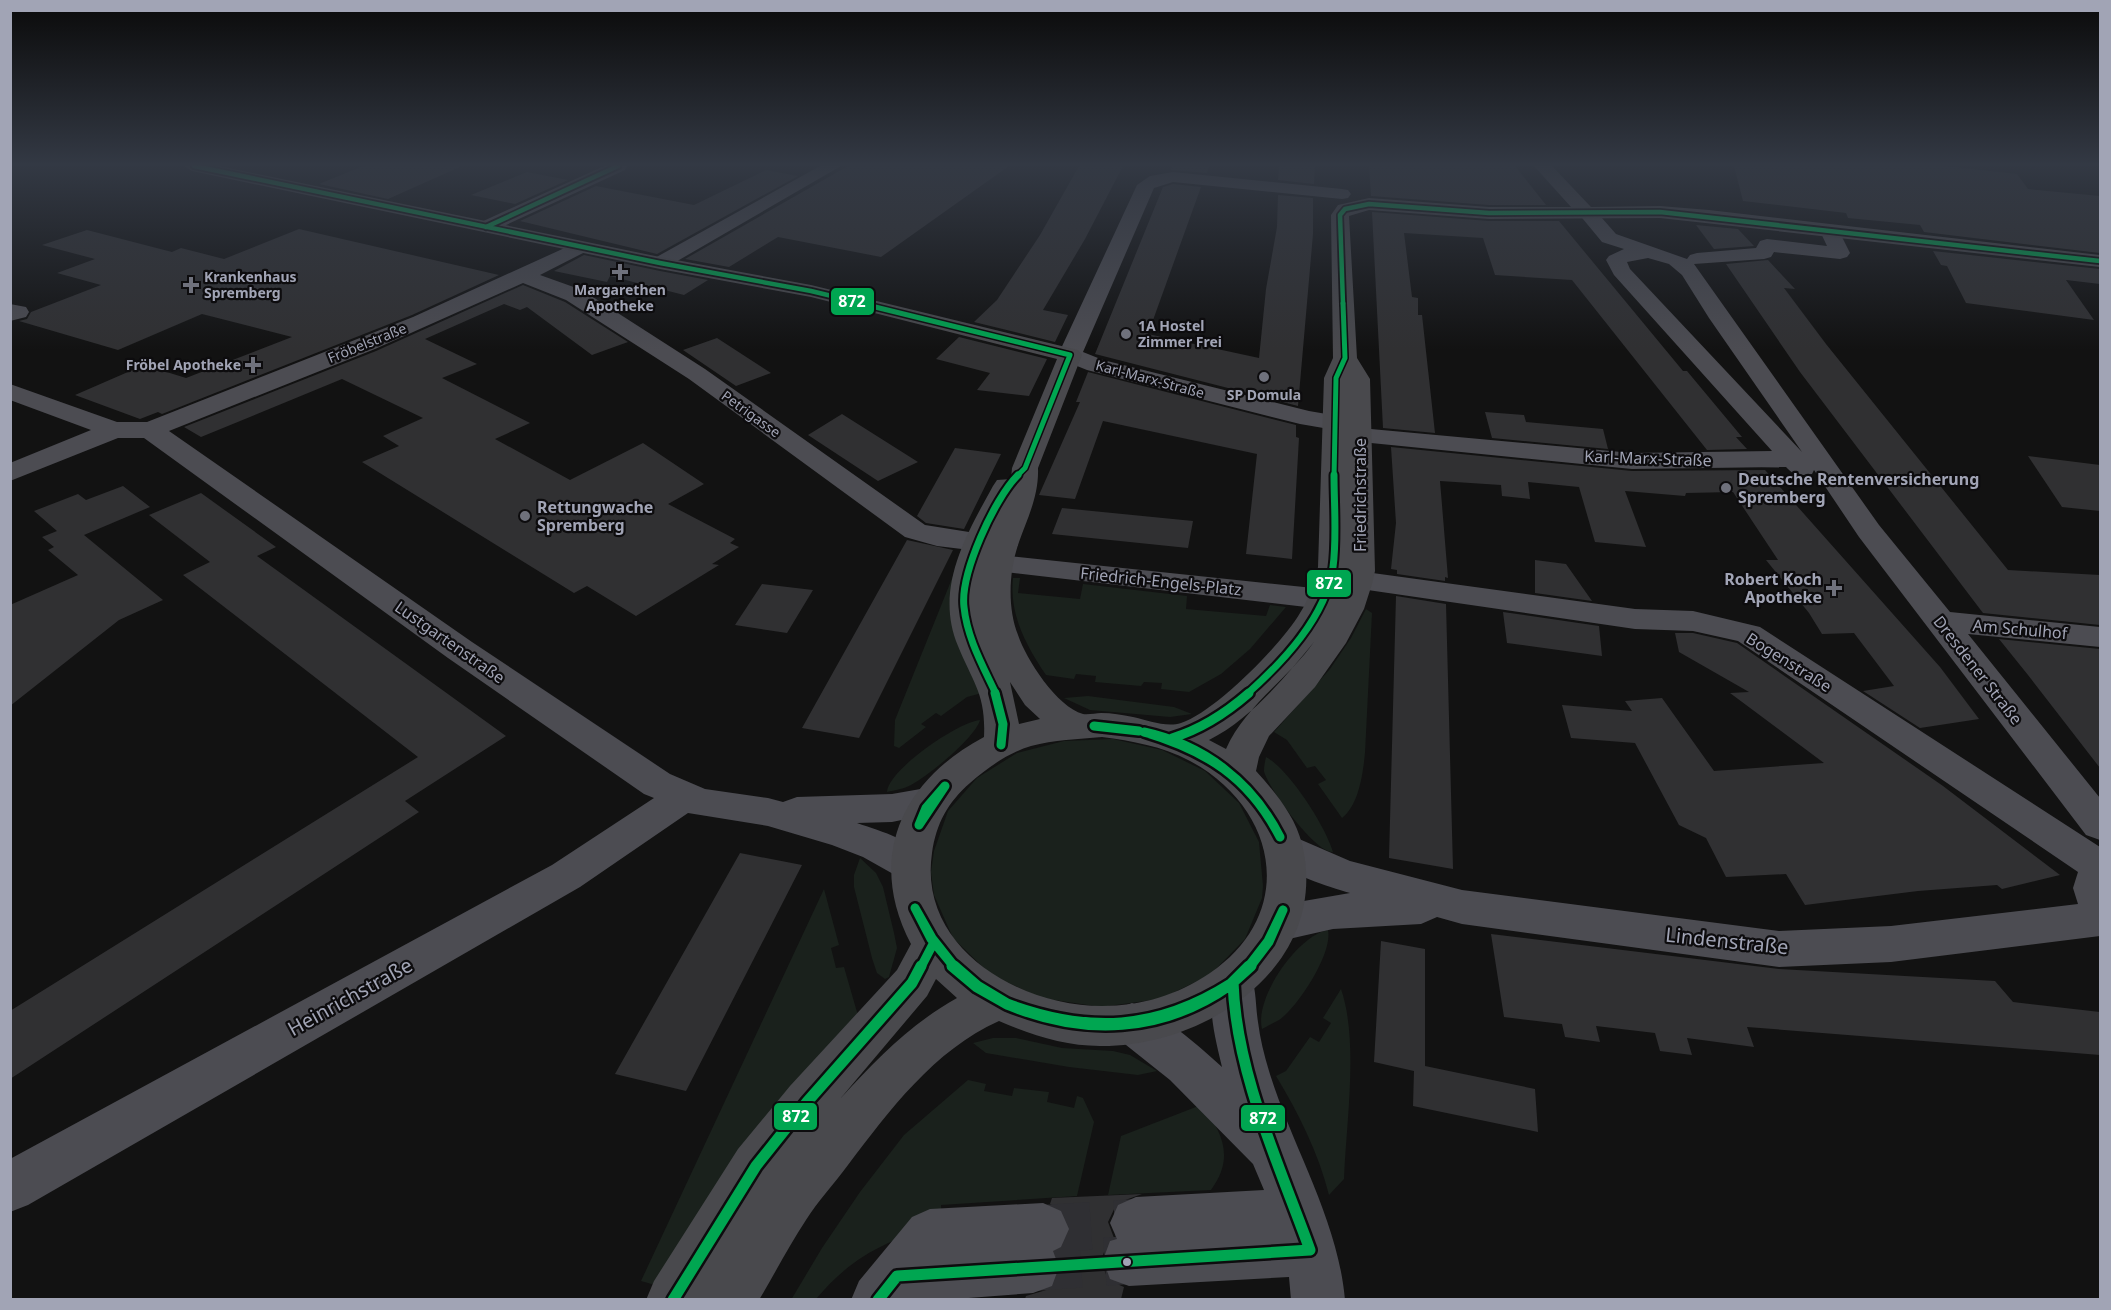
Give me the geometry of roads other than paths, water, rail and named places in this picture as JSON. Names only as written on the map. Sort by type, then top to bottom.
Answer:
[{"type":"main road","name":"Karl-Marx-Straße","points":[[487,227],[811,291],[1070,355]]},
{"type":"main road","name":"Friedrichstraße","points":[[1237,775],[1239,756],[1253,730],[1314,666],[1348,614],[1360,571],[1348,429],[1336,378],[1345,358],[1340,227]]},
{"type":"main road","points":[[1810,227],[2100,261]]},
{"type":"main road","points":[[1001,745],[1003,723],[998,698],[972,642],[964,609],[965,584],[994,551],[1025,488],[1025,468],[1070,355]]},
{"type":"main road","name":"Friedrichstraße","points":[[1172,738],[1188,735],[1209,725],[1234,706],[1297,642],[1323,599],[1333,567],[1348,429]]},
{"type":"main road","points":[[994,551],[995,606],[1001,634],[1013,661],[1037,697],[1051,710],[1076,726]]},
{"type":"main road","points":[[1102,725],[1138,729],[1172,738],[1206,754],[1237,775],[1260,800],[1277,828],[1287,859],[1288,891],[1280,924],[1259,959],[1227,988],[1185,1011],[1144,1022],[1102,1026],[1059,1021],[1018,1010],[982,992],[952,968],[933,944],[913,904],[909,864],[914,836],[927,806],[955,774],[991,749],[1034,732],[1102,725]]},
{"type":"main road","points":[[673,1299],[756,1166],[807,1102],[912,983],[933,944]]},
{"type":"main road","points":[[729,1299],[788,1202],[856,1116],[898,1068],[925,1042],[943,1029],[999,1000]]},
{"type":"street","points":[[660,263],[724,227]]},
{"type":"street","points":[[1070,355],[1127,227]]},
{"type":"street","name":"Dresdener Straße","points":[[1599,227],[1609,238],[1676,260],[1690,271],[1720,318],[1857,513],[2100,825]]},
{"type":"street","points":[[1697,259],[1764,253],[1767,245],[1840,253],[1829,229]]},
{"type":"street","name":"Fröbelstraße","points":[[150,430],[429,318],[523,276],[580,247]]},
{"type":"street","name":"Dresdener Straße","points":[[1648,252],[1624,255],[1616,260],[1621,271],[1792,459],[1839,506],[1857,513]]},
{"type":"street","name":"Petrigasse","points":[[523,276],[574,295],[697,374],[915,531],[994,551]]},
{"type":"street","points":[[10,310],[18,312],[10,315]]},
{"type":"street","name":"Karl-Marx-Straße","points":[[1070,355],[1095,365],[1348,429],[1632,461],[1792,459]]},
{"type":"street","points":[[10,391],[114,430],[150,430]]},
{"type":"street","points":[[10,473],[114,430]]},
{"type":"street","name":"Lustgartenstraße","points":[[150,430],[460,650],[657,784],[700,803],[768,812],[841,833],[877,846],[909,864]]},
{"type":"street","name":"Friedrich-Engels-Platz","points":[[994,551],[1323,599]]},
{"type":"street","name":"Bogenstraße","points":[[1358,580],[1635,619],[1672,618],[1708,622],[1749,634],[2100,869]]},
{"type":"street","name":"Am Schulhof","points":[[1939,621],[2100,637]]},
{"type":"street","name":"Heinrichstraße","points":[[10,1187],[566,876],[684,797]]},
{"type":"street","name":"Lustgartenstraße","points":[[768,812],[892,808],[933,801]]},
{"type":"street","name":"Lindenstraße","points":[[1283,847],[1319,866],[1347,876],[1462,907],[1779,949],[1891,944],[2100,919]]},
{"type":"street","points":[[2100,869],[2094,877],[2092,888],[2100,906]]},
{"type":"street","name":"Lindenstraße","points":[[1280,924],[1311,914],[1350,909],[1462,907]]},
{"type":"street","points":[[1233,982],[1237,1039],[1273,1151],[1304,1232],[1318,1278],[1318,1299]]},
{"type":"street","points":[[1132,1023],[1158,1040],[1181,1060],[1273,1151]]},
{"type":"street","points":[[1132,1242],[1304,1232]]},
{"type":"street","points":[[888,1288],[1038,1248]]},
{"type":"tunnel","points":[[1043,1229],[1136,1223]]},
{"type":"tunnel","points":[[1033,1267],[1129,1260]]},
{"type":"place","name":"Margarethen Apotheke","points":[[620,272]]},
{"type":"place","name":"Krankenhaus Spremberg","points":[[191,285]]},
{"type":"place","name":"1A Hostel Zimmer Frei","points":[[1126,334]]},
{"type":"place","name":"Fröbel Apotheke","points":[[253,365]]},
{"type":"place","name":"SP Domula","points":[[1264,377]]},
{"type":"place","name":"Deutsche Rentenversicherung Spremberg","points":[[1726,488]]},
{"type":"place","name":"Rettungwache Spremberg","points":[[525,516]]},
{"type":"place","name":"Robert Koch Apotheke","points":[[1834,588]]}]
